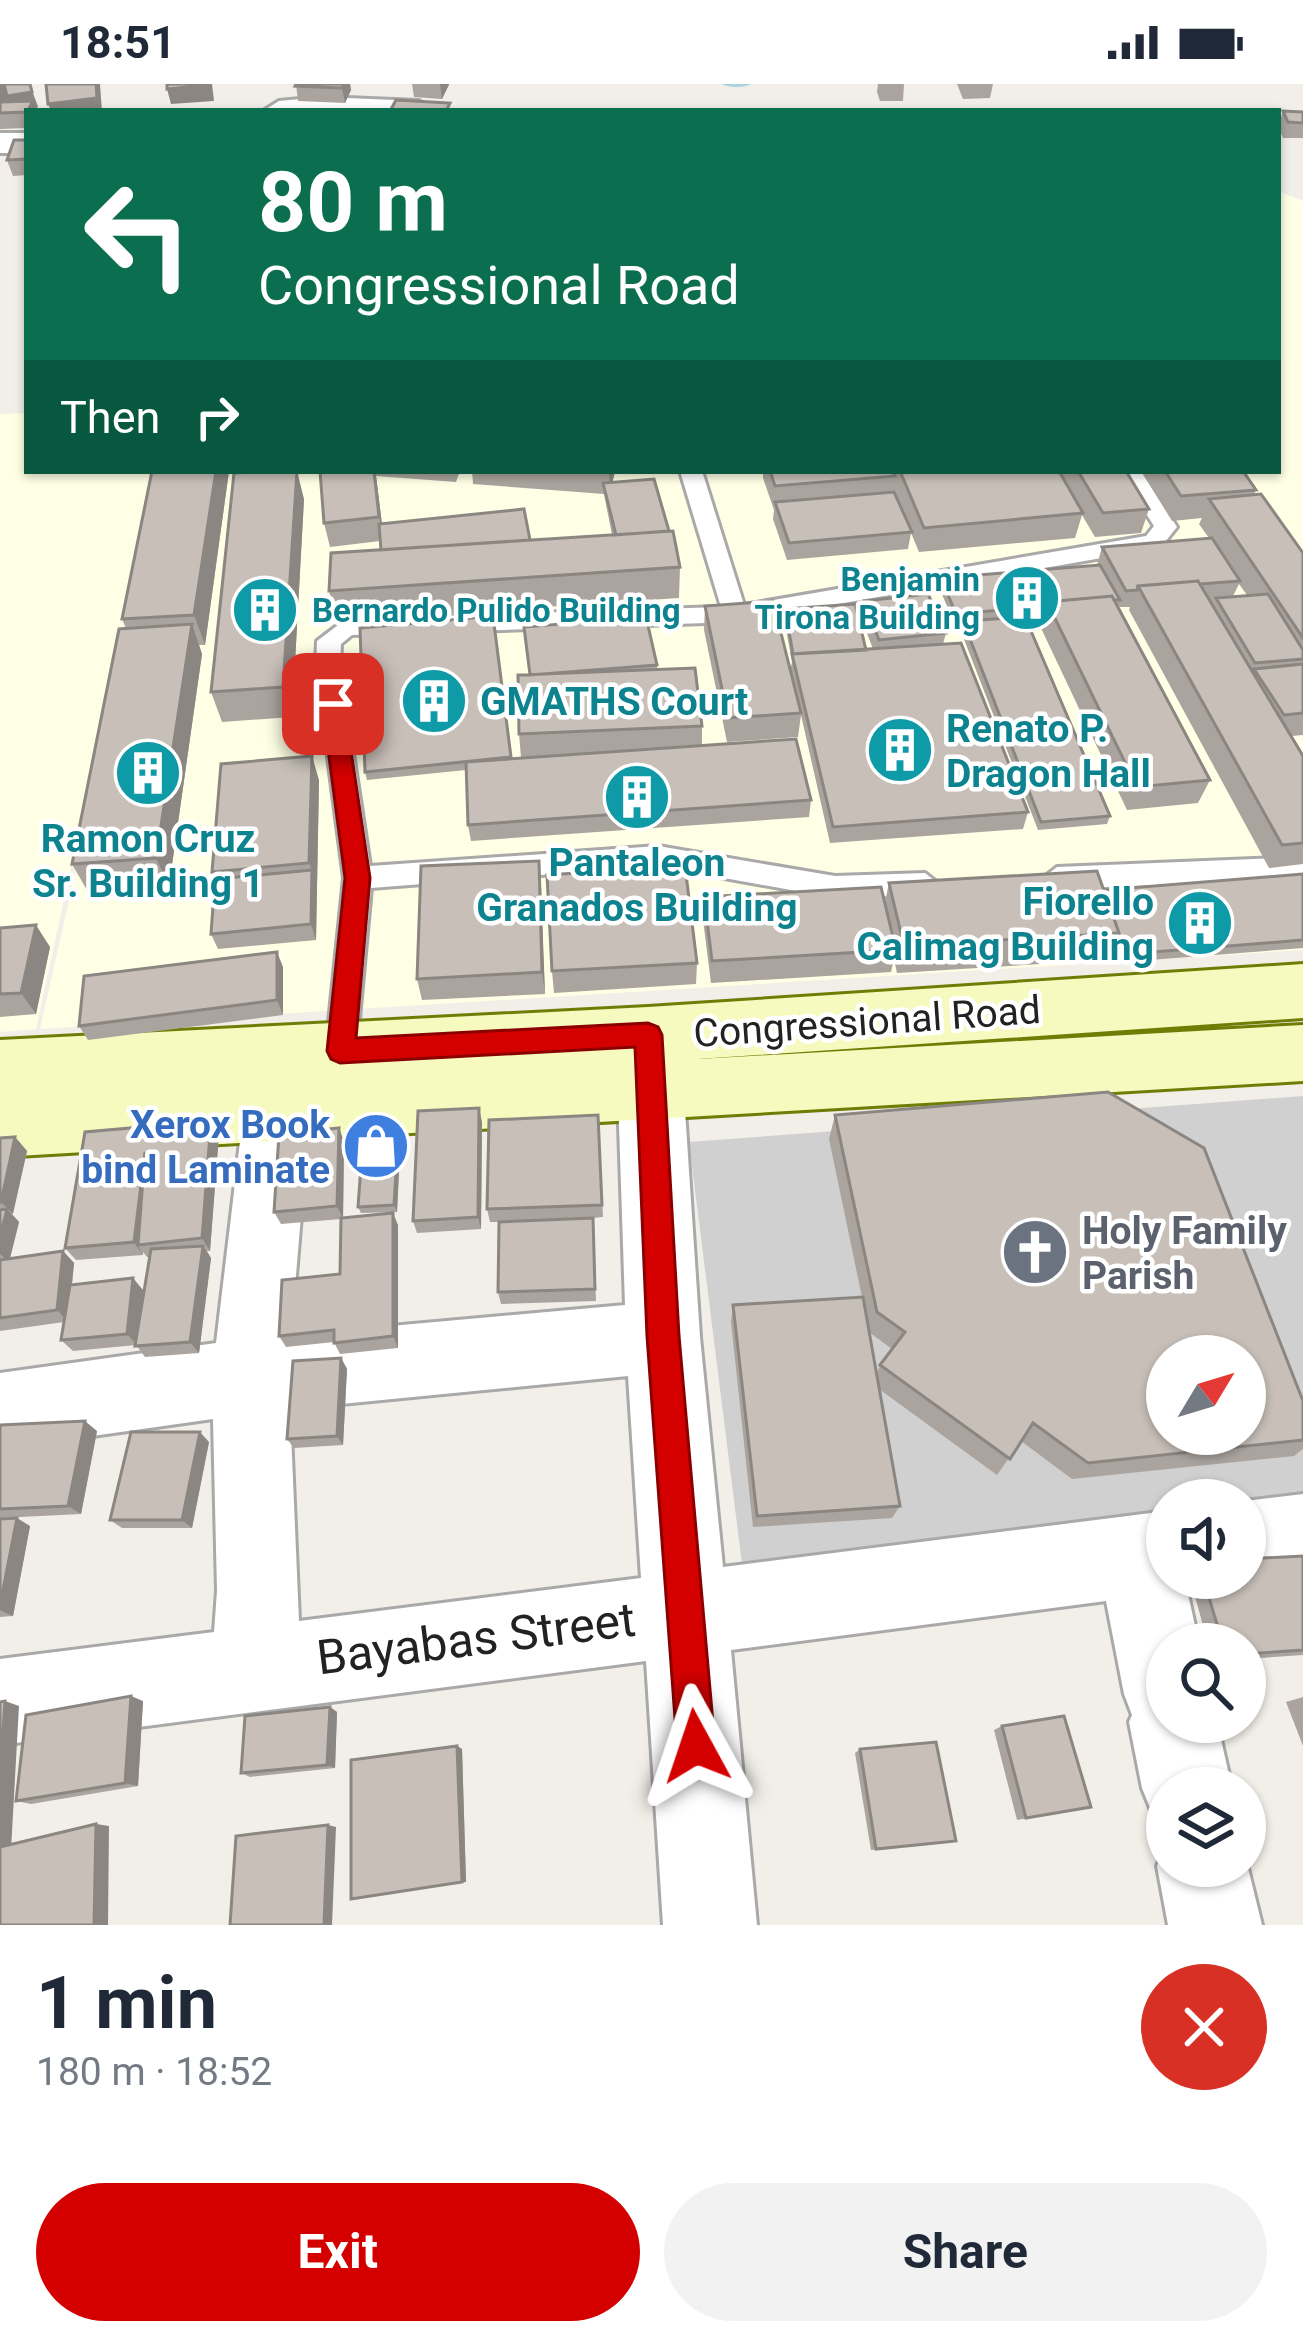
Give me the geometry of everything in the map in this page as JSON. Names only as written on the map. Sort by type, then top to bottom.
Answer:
[{"type":"main road","name":"Congressional Road","points":[[0,1126],[278,1108],[1303,991]]},
{"type":"main road","name":"Congressional Road","points":[[0,1069],[340,1051],[648,1065],[1303,1053]]},
{"type":"street","points":[[311,108],[346,108]]},
{"type":"street","points":[[648,1065],[663,1336],[710,1925]]},
{"type":"street","points":[[253,1666],[259,1591],[250,1376],[278,1108]]},
{"type":"street","points":[[0,1411],[250,1376],[663,1336]]},
{"type":"street","points":[[1266,1539],[1303,1535]]},
{"type":"street","name":"Bayabas Street","points":[[0,1702],[1146,1554]]},
{"type":"street","points":[[1207,1887],[1215,1925]]},
{"type":"lane","points":[[692,474],[735,614]]},
{"type":"lane","points":[[340,1051],[358,878],[328,641],[346,627],[735,614],[1153,542],[1166,527],[1132,474]]},
{"type":"lane","points":[[358,878],[658,856],[835,887],[952,882]]},
{"type":"lane","points":[[1022,880],[1303,868]]},
{"type":"shaded area","points":[[1281,192],[1303,201],[1303,950],[40,1029],[165,474],[1281,474]]},
{"type":"shaded area","points":[[24,413],[24,474],[156,474],[36,1029],[0,1032],[0,414]]},
{"type":"shaded area","points":[[1303,1096],[1303,1512],[1266,1515],[1266,1479],[1146,1479],[1146,1527],[742,1564],[689,1142]]},
{"type":"building","points":[[4,84],[30,84],[32,92],[7,96]]},
{"type":"building","points":[[46,84],[96,84],[97,98],[48,104]]},
{"type":"building","points":[[167,84],[210,84],[210,85],[167,89]]},
{"type":"building","points":[[296,84],[344,84],[342,88]]},
{"type":"building","points":[[396,100],[450,103],[448,108],[392,108]]},
{"type":"building","points":[[33,101],[24,112],[0,113],[0,102]]},
{"type":"building","points":[[1283,111],[1303,112],[1303,123],[1288,122]]},
{"type":"building","points":[[14,140],[24,140],[24,159],[7,160]]},
{"type":"building","points":[[151,474],[216,474],[194,615],[122,619]]},
{"type":"building","name":"Bernardo Pulido Building","points":[[234,474],[297,474],[283,687],[211,692]]},
{"type":"building","points":[[320,474],[374,474],[379,517],[324,523]]},
{"type":"building","points":[[771,474],[895,476],[775,486]]},
{"type":"building","points":[[901,474],[1061,474],[1083,513],[924,528]]},
{"type":"building","points":[[1080,474],[1128,474],[1149,509],[1103,513]]},
{"type":"building","points":[[1167,474],[1245,474],[1256,490],[1181,496]]},
{"type":"building","points":[[654,479],[669,531],[616,535],[603,483]]},
{"type":"building","points":[[894,492],[912,532],[789,543],[775,502]]},
{"type":"building","points":[[1261,494],[1303,553],[1303,638],[1209,499]]},
{"type":"building","points":[[524,509],[530,540],[381,550],[379,524]]},
{"type":"building","points":[[673,531],[680,567],[329,591],[331,553]]},
{"type":"building","points":[[1212,538],[1240,581],[1138,586],[1126,591],[1102,547]]},
{"type":"building","name":"Benjamin Tirona Building","points":[[1100,565],[1120,600],[1112,596],[956,614],[941,578]]},
{"type":"building","points":[[1198,581],[1303,756],[1303,843],[1282,845],[1138,586]]},
{"type":"building","points":[[928,594],[946,633],[879,640],[864,601]]},
{"type":"building","points":[[1268,594],[1303,650],[1303,659],[1255,663],[1216,598]]},
{"type":"building","points":[[1112,596],[1210,780],[1137,787],[1047,602]]},
{"type":"building","points":[[773,601],[801,713],[728,718],[705,606]]},
{"type":"building","points":[[855,604],[866,650],[793,654],[785,609]]},
{"type":"building","name":"GMATHS Court","points":[[493,616],[511,757],[365,772],[360,628]]},
{"type":"building","points":[[646,617],[657,665],[530,675],[524,627]]},
{"type":"building","points":[[1025,617],[1110,816],[1041,822],[963,621]]},
{"type":"building","name":"Ramon Cruz Sr. Building 1","points":[[192,624],[156,858],[72,864],[119,629]]},
{"type":"building","name":"Renato P. Dragon Hall","points":[[961,643],[1028,812],[833,827],[792,654]]},
{"type":"building","points":[[1303,664],[1303,713],[1284,715],[1254,669]]},
{"type":"building","points":[[695,668],[702,726],[519,734],[518,675]]},
{"type":"building","name":"Pantaleon Granados Building","points":[[796,739],[811,800],[468,825],[466,762]]},
{"type":"building","points":[[312,756],[309,863],[212,872],[221,764]]},
{"type":"building","points":[[539,861],[542,972],[417,979],[421,866]]},
{"type":"building","points":[[685,866],[697,963],[552,971],[547,875]]},
{"type":"building","points":[[312,870],[311,924],[211,934],[215,879]]},
{"type":"building","points":[[1097,871],[1119,933],[904,946],[889,883]]},
{"type":"building","name":"Fiorello Calimag Building","points":[[1303,874],[1303,940],[1116,955],[1112,947],[1119,933],[1104,890]]},
{"type":"building","points":[[881,887],[896,950],[712,961],[704,897]]},
{"type":"building","points":[[36,925],[21,993],[0,994],[0,928]]},
{"type":"building","points":[[277,952],[277,1000],[79,1026],[84,976]]},
{"type":"building","name":"Holy Family Parish","points":[[1108,1092],[1204,1148],[1303,1401],[1303,1440],[1266,1444],[1266,1335],[1146,1335],[1146,1455],[1163,1455],[1088,1463],[1033,1423],[1010,1459],[880,1365],[905,1332],[877,1312],[835,1115]]},
{"type":"building","points":[[479,1108],[478,1217],[413,1221],[418,1111]]},
{"type":"building","points":[[598,1115],[602,1205],[487,1209],[489,1120]]},
{"type":"building","points":[[211,1121],[202,1238],[138,1245],[145,1152],[134,1242],[65,1248],[85,1132]]},
{"type":"building","points":[[399,1123],[394,1205],[358,1207],[364,1125]]},
{"type":"building","points":[[339,1128],[337,1206],[274,1212],[279,1134]]},
{"type":"building","points":[[15,1137],[1,1202],[0,1202],[0,1138]]},
{"type":"building","points":[[7,1209],[0,1237],[0,1210]]},
{"type":"building","points":[[393,1213],[393,1336],[334,1343],[334,1330],[279,1336],[282,1280],[340,1274],[341,1218]]},
{"type":"building","points":[[593,1218],[595,1289],[498,1292],[499,1222]]},
{"type":"building","points":[[203,1246],[190,1342],[135,1346],[151,1249]]},
{"type":"building","points":[[63,1251],[57,1310],[0,1318],[0,1260]]},
{"type":"building","points":[[133,1278],[127,1334],[61,1340],[70,1285]]},
{"type":"building","points":[[863,1297],[900,1506],[757,1516],[733,1305]]},
{"type":"building","points":[[341,1358],[337,1436],[287,1439],[293,1361]]},
{"type":"building","points":[[85,1421],[68,1506],[0,1509],[0,1425]]},
{"type":"building","points":[[131,1432],[200,1432],[182,1520],[110,1520]]},
{"type":"building","points":[[17,1518],[0,1605],[0,1519]]},
{"type":"building","points":[[1303,1556],[1303,1650],[1266,1653],[1266,1623],[1217,1623],[1209,1599],[1266,1599],[1266,1558]]},
{"type":"building","points":[[131,1696],[125,1783],[16,1801],[26,1715]]},
{"type":"building","points":[[5,1701],[0,1775],[0,1702]]},
{"type":"building","points":[[330,1707],[327,1765],[241,1773],[245,1716]]},
{"type":"building","points":[[1064,1716],[1091,1807],[1026,1818],[1002,1726]]},
{"type":"building","points":[[936,1742],[956,1841],[876,1849],[860,1749]]},
{"type":"building","points":[[457,1746],[462,1882],[351,1899],[351,1760]]},
{"type":"building","points":[[96,1824],[94,1925],[0,1925],[0,1847]]},
{"type":"building","points":[[328,1825],[324,1925],[230,1925],[236,1836]]},
{"type":"waterway","points":[[726,84],[747,84]]},
{"type":"place","name":"Benjamin Tirona Building","points":[[1027,598]]},
{"type":"place","name":"Bernardo Pulido Building","points":[[265,610]]},
{"type":"place","name":"GMATHS Court","points":[[434,701]]},
{"type":"place","name":"Renato P. Dragon Hall","points":[[900,750]]},
{"type":"place","name":"Ramon Cruz Sr. Building 1","points":[[148,773]]},
{"type":"place","name":"Pantaleon Granados Building","points":[[637,797]]},
{"type":"place","name":"Fiorello Calimag Building","points":[[1200,923]]},
{"type":"place","name":"Xerox Book bind Laminate","points":[[376,1146]]},
{"type":"place","name":"Holy Family Parish","points":[[1035,1252]]},
{"type":"route","points":[[333,704],[358,878],[340,1051],[648,1035],[663,1336],[696,1746]]}]
